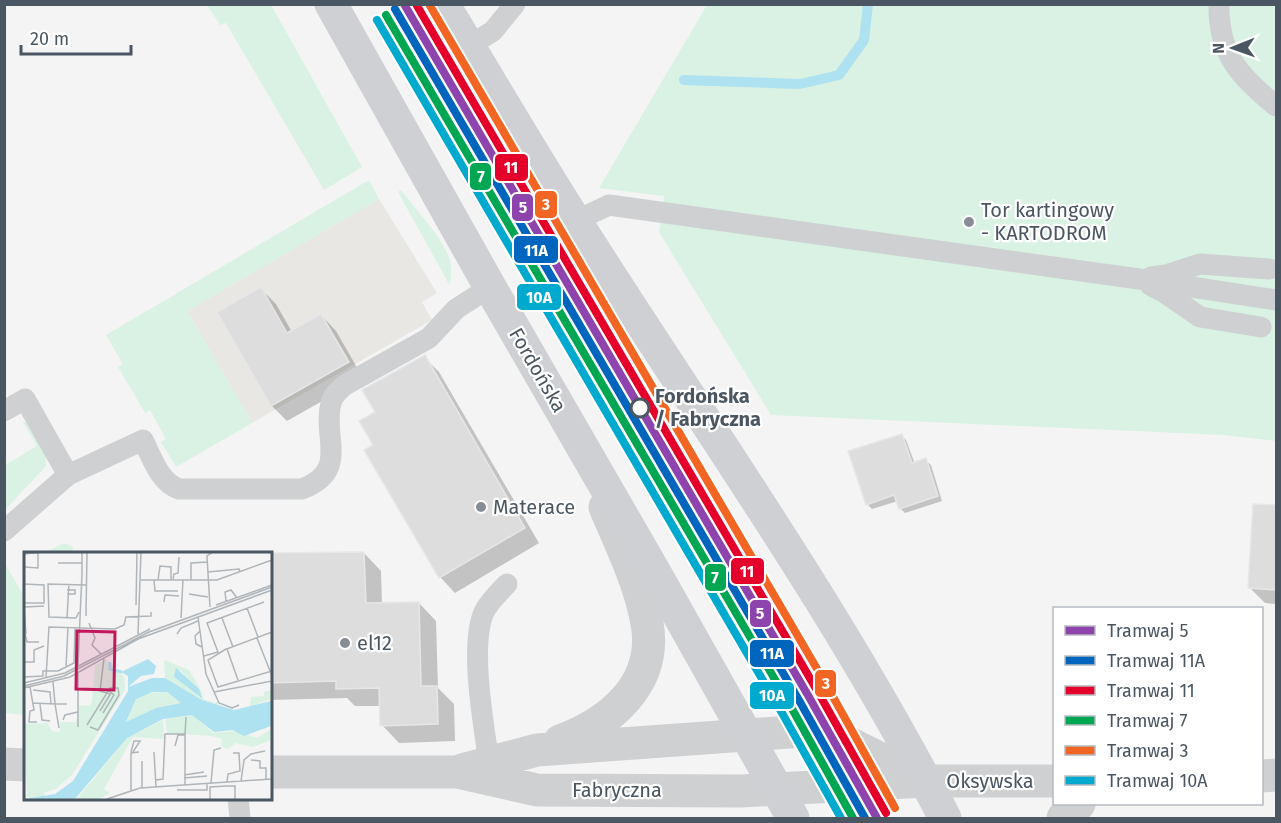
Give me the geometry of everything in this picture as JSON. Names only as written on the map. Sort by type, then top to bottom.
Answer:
[{"type":"main road","name":"Fordońska","points":[[331,4],[489,287],[578,439],[745,735],[779,790],[793,819]]},
{"type":"main road","points":[[443,4],[575,221],[817,594],[945,819]]},
{"type":"street","points":[[537,750],[580,734],[603,721],[618,708],[637,682],[646,660],[648,626],[640,594],[578,439]]},
{"type":"street","name":"Fabryczna","points":[[457,772],[537,750],[817,730],[829,733],[926,782]]},
{"type":"street","points":[[4,764],[24,765]]},
{"type":"street","name":"Fabryczna","points":[[272,772],[457,772],[537,790],[779,790],[926,782]]},
{"type":"street","name":"Oksywska","points":[[926,782],[1053,781]]},
{"type":"street","points":[[1063,819],[1078,805]]},
{"type":"lane","points":[[469,46],[493,31],[514,4]]},
{"type":"lane","points":[[1219,4],[1219,21],[1228,57],[1248,83],[1276,106]]},
{"type":"lane","points":[[575,221],[609,205],[1138,279],[1271,300]]},
{"type":"lane","points":[[1138,279],[1167,274],[1200,264],[1269,269]]},
{"type":"lane","points":[[1138,279],[1165,292],[1200,316],[1261,327]]},
{"type":"lane","points":[[4,531],[68,475],[143,440],[161,476],[179,489],[302,489],[313,485],[329,466],[332,445],[329,417],[331,402],[335,394],[345,385],[429,338],[456,309],[489,287]]},
{"type":"lane","points":[[4,411],[25,399],[68,475]]},
{"type":"lane","points":[[489,763],[478,660],[479,632],[484,612],[507,584]]},
{"type":"lane","points":[[238,799],[240,819]]},
{"type":"shaded area","points":[[379,199],[437,293],[422,302],[432,320],[252,423],[187,311]]},
{"type":"shaded area","points":[[5,817],[414,818],[5,818]]},
{"type":"green space","points":[[207,5],[271,5],[362,167],[324,190],[226,23],[220,25]]},
{"type":"green space","name":"Tor kartingowy - KARTODROM","points":[[707,5],[1276,5],[1276,441],[1224,435],[771,415],[659,232],[664,196],[599,188]]},
{"type":"green space","points":[[369,180],[379,199],[187,311],[252,423],[176,467],[161,442],[166,439],[150,410],[145,413],[118,367],[123,364],[106,335]]},
{"type":"green space","points":[[401,190],[444,247],[451,267],[450,286],[398,192]]},
{"type":"green space","points":[[23,422],[26,422],[46,454],[46,466],[5,510],[5,465],[37,446]]},
{"type":"green space","points":[[64,543],[73,547],[73,552],[46,552]]},
{"type":"green space","points":[[4,562],[24,596],[24,715],[5,713]]},
{"type":"building","points":[[261,287],[287,333],[321,314],[349,362],[271,406],[217,312]]},
{"type":"building","points":[[425,355],[525,528],[439,578],[364,450],[373,445],[359,421],[375,412],[362,390]]},
{"type":"building","points":[[902,434],[912,463],[926,458],[938,496],[899,509],[894,495],[866,505],[848,451]]},
{"type":"building","points":[[1253,504],[1276,505],[1276,590],[1248,588]]},
{"type":"building","name":"el12","points":[[364,552],[366,603],[419,602],[421,686],[437,686],[438,724],[380,726],[379,688],[336,689],[336,681],[272,683],[272,553]]},
{"type":"waterway","points":[[684,80],[800,84],[839,75],[864,40],[868,4]]},
{"type":"tram line","name":"5","points":[[404,4],[809,697],[877,818]]},
{"type":"tram line","name":"11","points":[[416,4],[818,692],[886,813]]},
{"type":"tram line","name":"3","points":[[429,4],[827,686],[895,808]]},
{"type":"tram line","name":"11A","points":[[395,9],[800,702],[865,818]]},
{"type":"tram line","name":"7","points":[[386,15],[791,707],[853,818]]},
{"type":"tram line","name":"10A","points":[[377,20],[841,818]]},
{"type":"place","name":"Tor kartingowy - KARTODROM","points":[[969,222]]},
{"type":"place","name":"Fordońska / Fabryczna","points":[[640,408]]},
{"type":"place","name":"Materace","points":[[481,507]]},
{"type":"place","name":"el12","points":[[345,643]]}]
